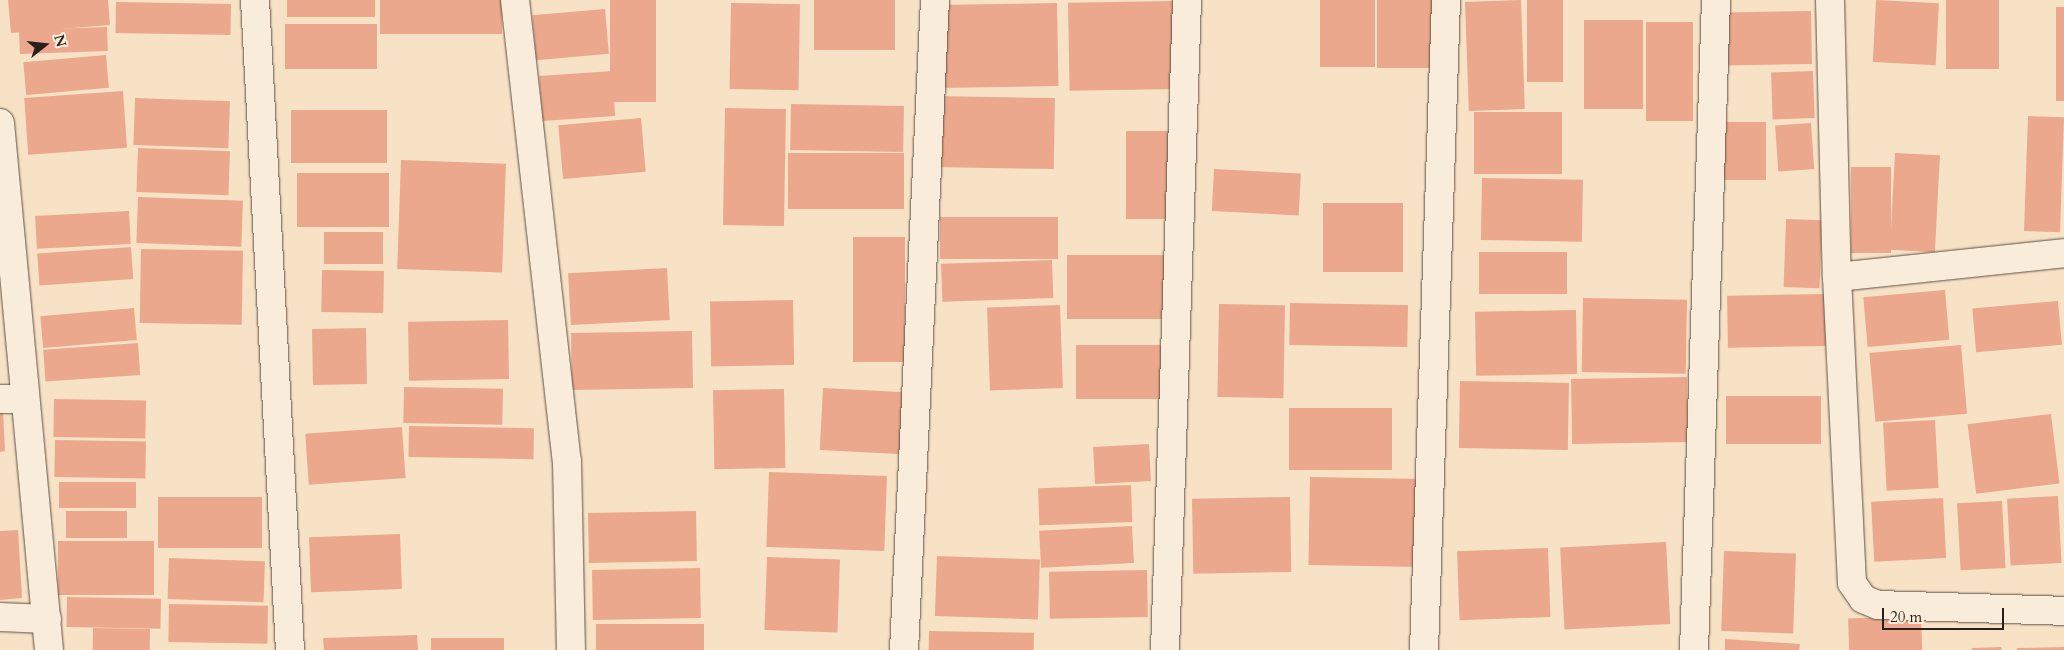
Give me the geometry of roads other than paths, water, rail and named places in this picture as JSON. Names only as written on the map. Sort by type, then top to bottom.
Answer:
[{"type":"street","points":[[255,0],[290,650]]},
{"type":"street","points":[[515,0],[567,461],[571,650]]},
{"type":"street","points":[[904,650],[935,0]]},
{"type":"street","points":[[1165,650],[1188,0]]},
{"type":"street","points":[[1424,650],[1446,0]]},
{"type":"street","points":[[1694,650],[1716,0]]},
{"type":"street","points":[[1830,0],[1837,278],[1848,559],[1852,582],[1862,599],[1878,605],[2064,612]]},
{"type":"street","points":[[0,123],[12,399],[47,619],[49,650]]},
{"type":"street","points":[[1837,278],[2064,253]]},
{"type":"street","points":[[0,617],[47,619]]}]
